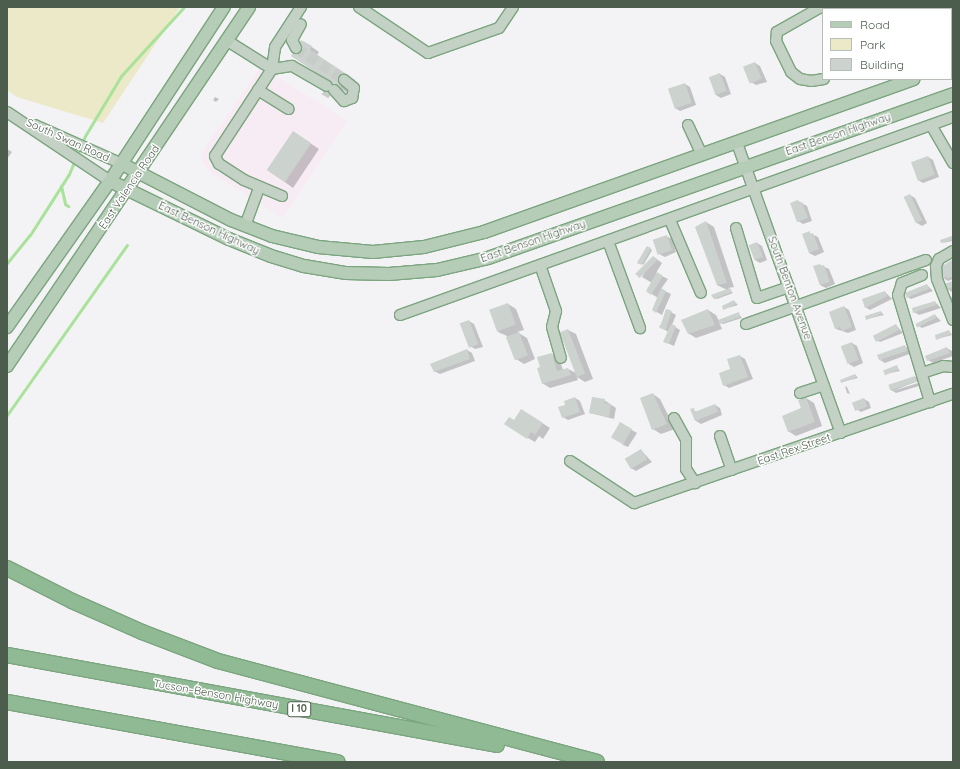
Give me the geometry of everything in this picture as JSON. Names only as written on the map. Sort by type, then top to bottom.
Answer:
[{"type":"highway","points":[[7,568],[142,632],[218,661],[597,762]]},
{"type":"highway","name":"Tucson–Benson Highway","points":[[7,656],[590,762]]},
{"type":"highway","points":[[7,702],[338,762]]},
{"type":"main road","name":"East Valencia Road","points":[[7,327],[122,164],[224,7]]},
{"type":"main road","name":"East Valencia Road","points":[[7,366],[139,173],[249,7]]},
{"type":"main road","name":"East Benson Highway","points":[[122,164],[245,226],[318,247],[373,252],[424,248],[484,232],[911,80]]},
{"type":"main road","name":"East Benson Highway","points":[[110,181],[271,256],[304,266],[346,273],[389,274],[437,270],[488,258],[953,94]]},
{"type":"main road","points":[[7,320],[30,293]]},
{"type":"street","points":[[282,196],[259,188],[219,164],[215,156],[272,69],[274,47],[300,7]]},
{"type":"street","points":[[359,7],[428,53],[499,28],[513,7]]},
{"type":"street","points":[[821,7],[777,32],[776,41],[791,72],[800,79],[811,82],[822,79]]},
{"type":"street","points":[[296,48],[292,40],[301,24]]},
{"type":"street","points":[[226,40],[272,69],[292,66],[344,100],[350,100],[355,90],[344,80]]},
{"type":"street","points":[[258,90],[288,109]]},
{"type":"street","name":"South Swan Road","points":[[11,114],[122,164]]},
{"type":"street","name":"South Swan Road","points":[[11,114],[82,164],[110,181]]},
{"type":"street","points":[[400,315],[670,220],[953,117]]},
{"type":"street","points":[[688,125],[702,155]]},
{"type":"street","points":[[931,125],[953,162]]},
{"type":"street","name":"South Benton Avenue","points":[[737,143],[790,287],[841,433]]},
{"type":"street","points":[[245,226],[259,188]]},
{"type":"street","points":[[670,220],[701,293]]},
{"type":"street","points":[[736,228],[757,298],[790,287]]},
{"type":"street","points":[[608,241],[640,328]]},
{"type":"street","points":[[953,251],[939,259],[936,266],[937,279],[953,320]]},
{"type":"street","points":[[746,324],[926,260]]},
{"type":"street","points":[[540,265],[556,311],[552,327],[561,358]]},
{"type":"street","points":[[922,275],[902,283],[898,295],[930,402]]},
{"type":"street","points":[[922,373],[943,366],[953,367]]},
{"type":"street","points":[[800,393],[824,385]]},
{"type":"street","name":"East Rex Street","points":[[570,461],[634,503],[953,394]]},
{"type":"street","points":[[674,418],[686,440],[686,469],[695,483]]},
{"type":"street","points":[[720,436],[732,470]]},
{"type":"shaded area","points":[[261,66],[347,121],[283,218],[213,174],[203,164],[201,154]]},
{"type":"green space","points":[[7,7],[180,7],[103,123],[17,97],[7,90]]},
{"type":"building","points":[[301,40],[312,46],[310,50],[348,75],[339,89],[335,88],[330,96],[323,91],[329,83],[327,80],[291,56]]},
{"type":"building","points":[[755,62],[762,79],[750,84],[743,67]]},
{"type":"building","points":[[720,73],[727,91],[716,95],[709,77]]},
{"type":"building","points":[[685,83],[692,103],[675,109],[668,89]]},
{"type":"building","points":[[293,131],[311,143],[285,182],[267,170]]},
{"type":"building","points":[[928,156],[935,175],[918,181],[911,162]]},
{"type":"building","points":[[910,194],[922,220],[916,223],[904,197]]},
{"type":"building","points":[[798,200],[799,203],[802,202],[808,218],[797,222],[790,203]]},
{"type":"building","points":[[706,221],[727,283],[717,285],[695,227]]},
{"type":"building","points":[[810,231],[810,234],[813,233],[819,249],[809,253],[802,234]]},
{"type":"building","points":[[667,235],[672,250],[658,255],[653,240]]},
{"type":"building","points":[[952,236],[953,240],[941,243],[940,240]]},
{"type":"building","points":[[757,242],[763,257],[755,260],[749,245]]},
{"type":"building","points":[[647,246],[651,248],[642,265],[637,263]]},
{"type":"building","points":[[653,256],[657,260],[640,278],[635,274]]},
{"type":"building","points":[[952,260],[953,277],[942,278],[939,268]]},
{"type":"building","points":[[820,264],[821,266],[824,265],[830,282],[820,285],[813,266]]},
{"type":"building","points":[[657,272],[663,276],[651,295],[646,291]]},
{"type":"building","points":[[953,281],[953,287],[946,290],[944,284]]},
{"type":"building","points":[[927,284],[929,289],[907,298],[905,293]]},
{"type":"building","points":[[661,288],[666,291],[656,313],[652,310]]},
{"type":"building","points":[[730,288],[732,292],[714,299],[711,295]]},
{"type":"building","points":[[885,291],[887,296],[865,308],[862,299]]},
{"type":"building","points":[[734,300],[736,304],[723,310],[722,306]]},
{"type":"building","points":[[935,301],[936,305],[913,313],[912,308]]},
{"type":"building","points":[[508,303],[516,325],[497,331],[489,310]]},
{"type":"building","points":[[844,306],[852,327],[842,331],[840,327],[835,329],[829,312]]},
{"type":"building","points":[[666,309],[672,311],[666,330],[660,328]]},
{"type":"building","points":[[708,309],[715,325],[688,334],[681,320]]},
{"type":"building","points":[[881,311],[882,314],[866,320],[865,316]]},
{"type":"building","points":[[739,312],[740,317],[720,324],[718,320]]},
{"type":"building","points":[[935,314],[937,318],[917,328],[915,324]]},
{"type":"building","points":[[469,320],[478,344],[469,348],[460,324]]},
{"type":"building","points":[[671,324],[676,326],[669,344],[663,342]]},
{"type":"building","points":[[896,324],[899,330],[876,342],[873,336]]},
{"type":"building","points":[[568,329],[585,374],[577,377],[560,332]]},
{"type":"building","points":[[949,330],[951,334],[936,340],[935,335]]},
{"type":"building","points":[[519,332],[528,355],[515,360],[506,337]]},
{"type":"building","points":[[852,342],[859,360],[848,364],[841,346]]},
{"type":"building","points":[[905,345],[907,351],[879,360],[877,355]]},
{"type":"building","points":[[947,347],[950,353],[927,361],[925,356]]},
{"type":"building","points":[[467,349],[470,359],[434,372],[430,364]]},
{"type":"building","points":[[552,353],[557,371],[568,368],[571,375],[542,384],[537,368],[540,367],[537,357]]},
{"type":"building","points":[[740,355],[748,377],[723,386],[719,373],[730,369],[727,359]]},
{"type":"building","points":[[897,365],[899,370],[885,375],[883,371]]},
{"type":"building","points":[[855,374],[857,377],[841,383],[840,380]]},
{"type":"building","points":[[915,376],[917,382],[890,390],[888,385]]},
{"type":"building","points":[[653,393],[667,424],[652,430],[640,398]]},
{"type":"building","points":[[575,397],[580,412],[562,418],[558,407],[565,405],[564,401]]},
{"type":"building","points":[[592,397],[605,399],[604,403],[611,404],[609,417],[589,413]]},
{"type":"building","points":[[806,397],[815,422],[788,432],[782,416],[801,408],[798,400]]},
{"type":"building","points":[[864,398],[867,406],[855,411],[852,403]]},
{"type":"building","points":[[715,404],[718,412],[695,421],[690,409],[694,408],[695,412]]},
{"type":"building","points":[[521,409],[543,423],[535,435],[531,432],[527,439],[504,424],[509,417],[514,420]]},
{"type":"building","points":[[620,422],[632,429],[623,445],[611,438]]},
{"type":"building","points":[[641,449],[647,459],[631,469],[625,459]]},
{"type":"waterway","points":[[7,263],[30,235],[69,174],[85,136],[121,76],[184,7]]},
{"type":"waterway","points":[[61,186],[65,204],[68,206]]},
{"type":"waterway","points":[[7,415],[127,245]]},
{"type":"tunnel","points":[[296,48],[344,80]]},
{"type":"tunnel","points":[[324,90],[331,94]]}]
